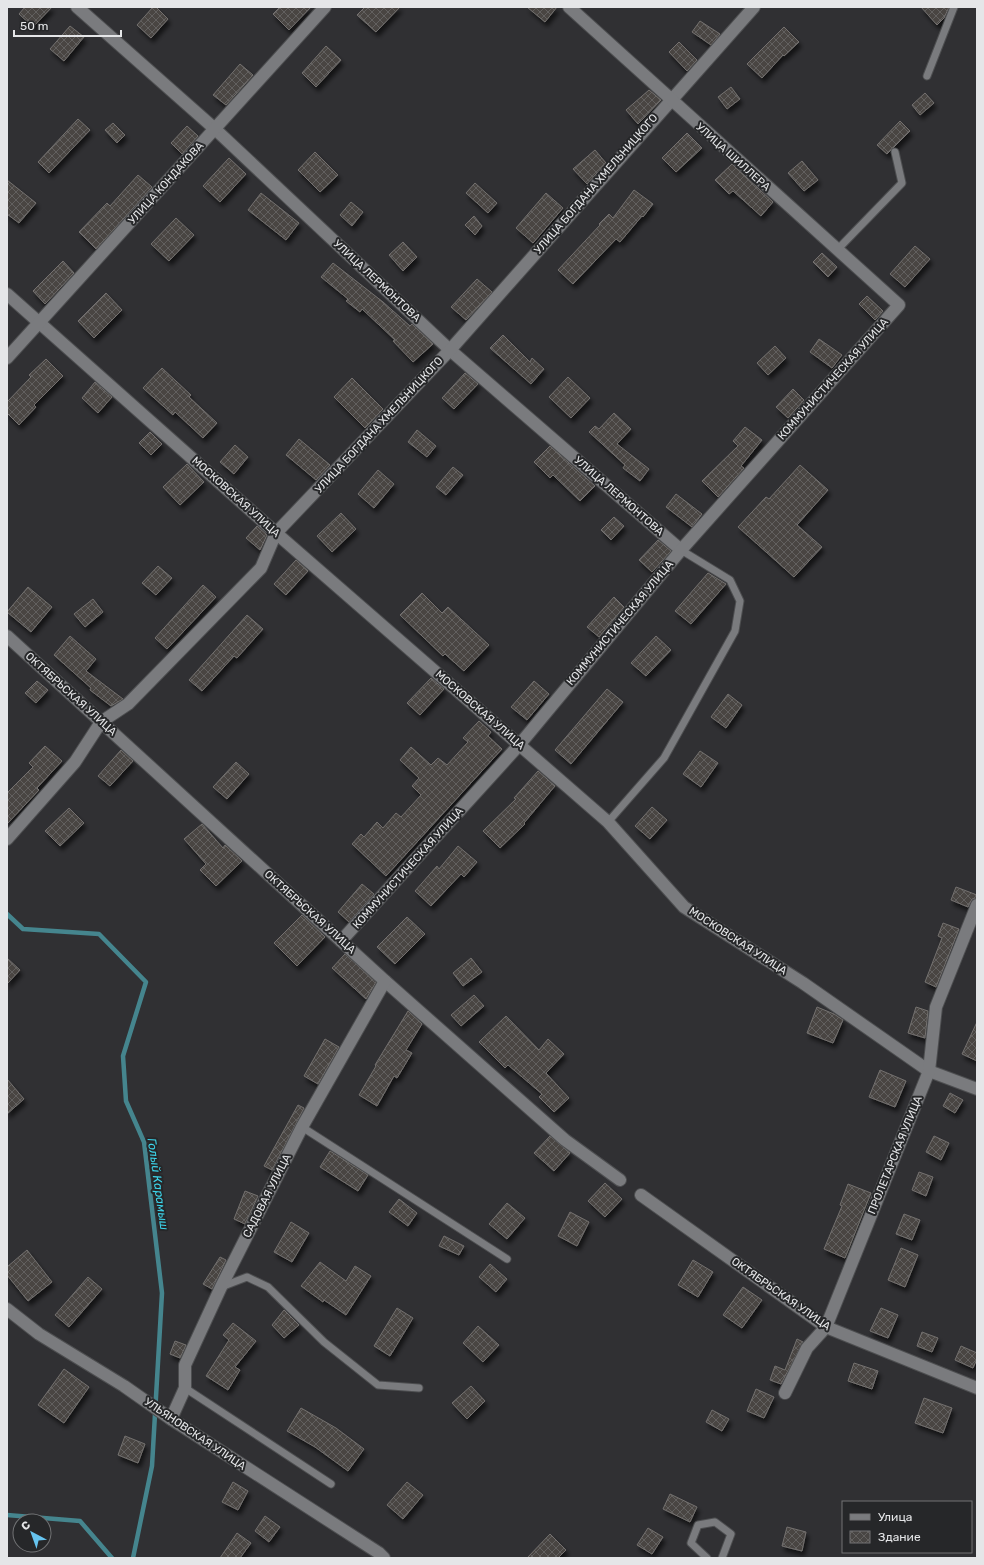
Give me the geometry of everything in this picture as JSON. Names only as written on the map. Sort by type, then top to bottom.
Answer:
[{"type":"street","name":"УЛИЦА ЛЕРМОНТОВА","points":[[77,7],[215,130],[450,350],[681,550]]},
{"type":"street","name":"УЛИЦА КОНДАКОВА","points":[[7,358],[325,7]]},
{"type":"street","name":"УЛИЦА ШИЛЛЕРА","points":[[569,7],[670,100],[899,305]]},
{"type":"street","name":"УЛИЦА БОГДАНА ХМЕЛЬНИЦКОГО","points":[[7,839],[75,762],[101,722],[128,704],[261,568],[276,533],[450,350],[754,7]]},
{"type":"street","name":"МОСКОВСКАЯ УЛИЦА","points":[[7,294],[276,533],[608,822],[684,907],[803,983],[929,1072],[977,1089]]},
{"type":"street","name":"КОММУНИСТИЧЕСКАЯ УЛИЦА","points":[[342,941],[520,744],[681,550],[899,305]]},
{"type":"street","name":"ОКТЯБРЬСКАЯ УЛИЦА","points":[[7,636],[342,941],[385,982],[565,1140],[620,1180]]},
{"type":"street","name":"ПРОЛЕТАРСКАЯ УЛИЦА","points":[[784,1393],[807,1348],[826,1327],[929,1072],[936,1007],[977,905]]},
{"type":"street","name":"САДОВАЯ УЛИЦА","points":[[171,1419],[185,1388],[185,1365],[221,1288],[302,1127],[385,982]]},
{"type":"street","name":"ОКТЯБРЬСКАЯ УЛИЦА","points":[[642,1195],[826,1327],[977,1388]]},
{"type":"street","name":"УЛЬЯНОВСКАЯ УЛИЦА","points":[[7,1309],[39,1334],[124,1386],[171,1419],[384,1558]]},
{"type":"lane","points":[[928,76],[954,7]]},
{"type":"lane","points":[[837,250],[902,183],[895,152]]},
{"type":"lane","points":[[608,822],[664,758],[735,631],[740,601],[730,580],[681,550]]},
{"type":"lane","points":[[302,1127],[507,1259]]},
{"type":"lane","points":[[221,1288],[247,1277],[268,1287],[324,1342],[378,1385],[419,1388]]},
{"type":"lane","points":[[185,1388],[331,1484]]},
{"type":"lane","points":[[707,1558],[691,1543],[698,1525],[715,1522],[731,1534],[722,1558]]},
{"type":"building","points":[[25,7],[52,7],[33,27],[19,14]]},
{"type":"building","points":[[153,7],[156,7],[168,19],[151,38],[137,25]]},
{"type":"building","points":[[280,7],[311,7],[289,30],[273,14]]},
{"type":"building","points":[[365,7],[400,7],[376,32],[357,15]]},
{"type":"building","points":[[527,7],[557,7],[545,22]]},
{"type":"building","points":[[921,7],[949,7],[944,18],[937,25]]},
{"type":"building","points":[[700,21],[720,34],[711,45],[692,32]]},
{"type":"building","points":[[70,26],[84,37],[64,61],[50,49]]},
{"type":"building","points":[[784,27],[799,42],[784,56],[783,55],[762,78],[747,64]]},
{"type":"building","points":[[679,42],[697,60],[687,71],[669,52]]},
{"type":"building","points":[[326,46],[341,60],[316,87],[302,73]]},
{"type":"building","points":[[240,64],[253,75],[226,105],[213,95]]},
{"type":"building","points":[[731,87],[740,99],[727,109],[718,97]]},
{"type":"building","points":[[649,90],[661,100],[638,124],[626,110]]},
{"type":"building","points":[[925,93],[934,103],[920,115],[912,105]]},
{"type":"building","points":[[78,119],[90,130],[49,173],[38,162]]},
{"type":"building","points":[[900,121],[910,131],[887,154],[877,145]]},
{"type":"building","points":[[113,123],[125,135],[117,143],[105,130]]},
{"type":"building","points":[[187,126],[198,136],[182,154],[171,143]]},
{"type":"building","points":[[687,133],[702,148],[676,172],[662,158]]},
{"type":"building","points":[[595,150],[606,163],[587,184],[573,169]]},
{"type":"building","points":[[315,152],[338,175],[320,192],[298,170]]},
{"type":"building","points":[[229,158],[246,174],[220,202],[203,186]]},
{"type":"building","points":[[802,161],[818,180],[804,191],[788,173]]},
{"type":"building","points":[[732,164],[773,202],[761,216],[733,191],[729,194],[715,180]]},
{"type":"building","points":[[138,175],[152,187],[96,249],[79,232],[107,203],[110,206]]},
{"type":"building","points":[[7,180],[36,203],[19,223],[7,214]]},
{"type":"building","points":[[475,183],[497,203],[488,213],[466,193]]},
{"type":"building","points":[[634,190],[653,204],[620,242],[616,239],[573,284],[558,270],[609,214],[613,218]]},
{"type":"building","points":[[261,193],[299,223],[286,240],[248,210]]},
{"type":"building","points":[[546,193],[563,208],[533,243],[516,228]]},
{"type":"building","points":[[351,202],[363,212],[352,226],[340,215]]},
{"type":"building","points":[[474,216],[482,226],[475,235],[465,225]]},
{"type":"building","points":[[176,218],[194,235],[169,261],[151,244]]},
{"type":"building","points":[[403,242],[417,257],[403,271],[389,255]]},
{"type":"building","points":[[915,246],[930,259],[905,287],[890,274]]},
{"type":"building","points":[[822,253],[837,267],[828,277],[813,262]]},
{"type":"building","points":[[63,261],[74,273],[45,304],[33,291]]},
{"type":"building","points":[[333,263],[383,302],[410,326],[412,324],[433,344],[413,362],[393,341],[395,340],[362,309],[360,312],[346,301],[348,299],[321,277]]},
{"type":"building","points":[[477,279],[492,292],[466,320],[451,307]]},
{"type":"building","points":[[106,293],[122,310],[94,338],[78,321]]},
{"type":"building","points":[[867,296],[883,311],[875,320],[859,304]]},
{"type":"building","points":[[503,335],[530,362],[532,358],[544,369],[531,384],[490,348]]},
{"type":"building","points":[[819,339],[842,355],[832,368],[810,352]]},
{"type":"building","points":[[775,346],[786,358],[768,375],[757,363]]},
{"type":"building","points":[[46,359],[63,376],[34,405],[36,407],[19,425],[7,413],[7,402],[31,377],[29,375]]},
{"type":"building","points":[[162,368],[191,395],[189,397],[217,423],[203,438],[175,412],[173,415],[143,388]]},
{"type":"building","points":[[465,373],[478,384],[454,409],[442,398]]},
{"type":"building","points":[[568,377],[590,398],[571,418],[549,397]]},
{"type":"building","points":[[352,378],[383,409],[365,428],[334,397]]},
{"type":"building","points":[[95,382],[112,397],[98,413],[82,398]]},
{"type":"building","points":[[793,389],[804,400],[788,418],[776,407]]},
{"type":"building","points":[[614,413],[631,429],[617,444],[649,469],[640,481],[623,468],[625,465],[589,432],[595,426],[599,429]]},
{"type":"building","points":[[745,427],[762,440],[741,466],[744,468],[718,497],[702,481],[738,446],[733,441]]},
{"type":"building","points":[[417,430],[436,446],[427,457],[408,442]]},
{"type":"building","points":[[150,432],[162,444],[151,455],[139,443]]},
{"type":"building","points":[[299,439],[330,465],[316,480],[286,455]]},
{"type":"building","points":[[235,445],[248,457],[234,474],[220,462]]},
{"type":"building","points":[[550,446],[595,486],[580,501],[553,475],[550,478],[534,462]]},
{"type":"building","points":[[187,464],[204,482],[180,505],[163,487]]},
{"type":"building","points":[[800,465],[828,490],[797,525],[822,547],[794,577],[738,527],[766,497],[769,499]]},
{"type":"building","points":[[453,467],[463,475],[446,495],[436,487]]},
{"type":"building","points":[[378,470],[394,484],[374,508],[358,494]]},
{"type":"building","points":[[676,494],[702,514],[692,527],[666,507]]},
{"type":"building","points":[[341,513],[356,529],[332,552],[317,536]]},
{"type":"building","points":[[614,517],[624,526],[611,540],[601,530]]},
{"type":"building","points":[[257,526],[267,535],[260,550],[246,538]]},
{"type":"building","points":[[658,540],[671,551],[652,572],[639,560]]},
{"type":"building","points":[[296,560],[308,571],[286,595],[274,584]]},
{"type":"building","points":[[158,566],[172,578],[156,595],[142,583]]},
{"type":"building","points":[[708,573],[726,584],[691,624],[675,611]]},
{"type":"building","points":[[203,585],[216,597],[167,649],[155,638]]},
{"type":"building","points":[[28,587],[52,607],[31,632],[7,612]]},
{"type":"building","points":[[422,593],[442,613],[448,607],[489,645],[464,671],[445,654],[443,656],[400,615]]},
{"type":"building","points":[[614,597],[624,607],[599,637],[587,627]]},
{"type":"building","points":[[93,599],[103,612],[85,627],[74,614]]},
{"type":"building","points":[[247,615],[263,629],[237,658],[234,656],[202,691],[189,680]]},
{"type":"building","points":[[70,636],[96,659],[86,671],[123,699],[111,706],[90,690],[91,688],[54,655]]},
{"type":"building","points":[[656,636],[671,650],[646,676],[631,663]]},
{"type":"building","points":[[431,678],[444,689],[420,715],[407,703]]},
{"type":"building","points":[[37,681],[48,690],[36,703],[25,693]]},
{"type":"building","points":[[534,681],[549,694],[527,720],[511,707]]},
{"type":"building","points":[[607,689],[623,702],[571,764],[555,750]]},
{"type":"building","points":[[728,694],[742,705],[726,728],[711,717]]},
{"type":"building","points":[[479,721],[491,732],[488,736],[502,749],[386,876],[352,844],[361,834],[364,837],[377,822],[383,828],[396,813],[401,817],[421,795],[412,786],[419,778],[400,760],[411,747],[431,765],[438,758],[447,765],[468,742],[463,738]]},
{"type":"building","points":[[45,746],[62,761],[37,788],[39,790],[7,824],[7,793],[33,767],[29,763]]},
{"type":"building","points":[[121,750],[133,761],[110,786],[98,776]]},
{"type":"building","points":[[700,751],[718,763],[701,787],[683,774]]},
{"type":"building","points":[[236,762],[249,774],[227,799],[213,787]]},
{"type":"building","points":[[538,771],[555,786],[524,823],[525,824],[500,848],[483,831],[516,799],[514,798]]},
{"type":"building","points":[[652,807],[667,820],[650,839],[635,826]]},
{"type":"building","points":[[69,808],[84,823],[60,846],[45,831]]},
{"type":"building","points":[[202,824],[223,848],[225,845],[242,861],[216,886],[200,870],[206,864],[184,839]]},
{"type":"building","points":[[458,846],[477,862],[464,877],[461,874],[431,906],[415,891],[437,866],[439,869]]},
{"type":"building","points":[[362,884],[374,894],[349,922],[338,912]]},
{"type":"building","points":[[956,887],[977,895],[977,898],[972,899],[968,907],[951,900]]},
{"type":"building","points":[[302,915],[325,937],[297,966],[274,943]]},
{"type":"building","points":[[407,917],[425,934],[395,964],[377,947]]},
{"type":"building","points":[[943,923],[959,929],[936,987],[925,982],[942,938],[938,936]]},
{"type":"building","points":[[345,954],[376,982],[366,999],[332,968]]},
{"type":"building","points":[[7,958],[20,970],[7,984]]},
{"type":"building","points":[[471,958],[482,972],[463,986],[453,973]]},
{"type":"building","points":[[474,995],[484,1006],[461,1026],[451,1015]]},
{"type":"building","points":[[817,1007],[834,1014],[843,1020],[833,1043],[807,1033]]},
{"type":"building","points":[[916,1007],[928,1011],[925,1038],[908,1033]]},
{"type":"building","points":[[408,1011],[422,1024],[406,1050],[412,1053],[397,1078],[394,1076],[377,1106],[359,1095],[376,1066],[375,1065]]},
{"type":"building","points":[[506,1016],[539,1050],[548,1039],[564,1054],[546,1073],[569,1098],[554,1112],[539,1097],[542,1094],[508,1065],[505,1068],[479,1042]]},
{"type":"building","points":[[977,1022],[977,1061],[962,1054]]},
{"type":"building","points":[[325,1039],[339,1047],[318,1084],[304,1076]]},
{"type":"building","points":[[880,1070],[906,1081],[895,1107],[869,1097]]},
{"type":"building","points":[[7,1079],[24,1099],[7,1114]]},
{"type":"building","points":[[950,1093],[963,1100],[955,1113],[943,1106]]},
{"type":"building","points":[[298,1105],[304,1108],[272,1170],[264,1166]]},
{"type":"building","points":[[550,1136],[570,1153],[554,1171],[534,1153]]},
{"type":"building","points":[[934,1136],[949,1143],[941,1160],[926,1152]]},
{"type":"building","points":[[330,1151],[368,1175],[358,1191],[320,1167]]},
{"type":"building","points":[[919,1172],[933,1177],[926,1196],[912,1190]]},
{"type":"building","points":[[605,1183],[622,1199],[605,1217],[588,1201]]},
{"type":"building","points":[[848,1184],[871,1193],[845,1258],[824,1249],[842,1206],[840,1205]]},
{"type":"building","points":[[245,1191],[258,1196],[245,1224],[234,1219]]},
{"type":"building","points":[[399,1199],[417,1213],[408,1226],[389,1212]]},
{"type":"building","points":[[507,1203],[525,1218],[507,1239],[489,1224]]},
{"type":"building","points":[[570,1212],[589,1222],[577,1246],[558,1236]]},
{"type":"building","points":[[904,1214],[920,1220],[912,1240],[896,1234]]},
{"type":"building","points":[[291,1222],[309,1233],[292,1262],[274,1252]]},
{"type":"building","points":[[444,1236],[464,1246],[459,1255],[439,1246]]},
{"type":"building","points":[[901,1248],[918,1255],[905,1287],[888,1280]]},
{"type":"building","points":[[27,1250],[52,1282],[28,1301],[7,1275],[7,1267]]},
{"type":"building","points":[[220,1257],[226,1260],[212,1289],[203,1284]]},
{"type":"building","points":[[693,1260],[713,1272],[698,1297],[678,1285]]},
{"type":"building","points":[[320,1262],[346,1281],[355,1266],[371,1276],[346,1315],[324,1300],[323,1302],[301,1286]]},
{"type":"building","points":[[490,1264],[507,1279],[496,1292],[479,1277]]},
{"type":"building","points":[[88,1277],[102,1289],[69,1327],[55,1315]]},
{"type":"building","points":[[743,1287],[762,1300],[742,1328],[723,1315]]},
{"type":"building","points":[[397,1308],[413,1318],[390,1356],[374,1346]]},
{"type":"building","points":[[881,1308],[898,1315],[888,1338],[870,1331]]},
{"type":"building","points":[[284,1310],[299,1325],[284,1338],[272,1325]]},
{"type":"building","points":[[233,1323],[256,1341],[235,1367],[240,1370],[228,1390],[206,1376],[229,1340],[223,1335]]},
{"type":"building","points":[[478,1326],[499,1345],[483,1362],[463,1343]]},
{"type":"building","points":[[922,1332],[938,1338],[932,1352],[917,1346]]},
{"type":"building","points":[[797,1339],[803,1342],[781,1384],[770,1380],[775,1366],[785,1370]]},
{"type":"building","points":[[175,1341],[186,1345],[180,1358],[170,1354]]},
{"type":"building","points":[[961,1346],[977,1353],[977,1359],[973,1368],[955,1360]]},
{"type":"building","points":[[854,1363],[878,1371],[872,1389],[848,1381]]},
{"type":"building","points":[[64,1369],[89,1387],[64,1423],[38,1405]]},
{"type":"building","points":[[471,1386],[485,1401],[467,1419],[452,1403]]},
{"type":"building","points":[[756,1389],[774,1397],[764,1418],[747,1411]]},
{"type":"building","points":[[924,1398],[952,1408],[943,1433],[915,1423]]},
{"type":"building","points":[[301,1408],[336,1428],[364,1449],[348,1471],[315,1447],[287,1431]]},
{"type":"building","points":[[712,1410],[729,1419],[722,1431],[706,1422]]},
{"type":"building","points":[[125,1436],[145,1444],[138,1463],[118,1455]]},
{"type":"building","points":[[233,1482],[248,1491],[238,1510],[222,1502]]},
{"type":"building","points":[[407,1482],[423,1495],[403,1519],[387,1505]]},
{"type":"building","points":[[670,1494],[697,1507],[690,1522],[663,1509]]},
{"type":"building","points":[[265,1516],[280,1527],[269,1542],[255,1531]]},
{"type":"building","points":[[787,1527],[806,1532],[802,1551],[782,1546]]},
{"type":"building","points":[[648,1528],[663,1537],[652,1554],[637,1545]]},
{"type":"building","points":[[237,1533],[251,1543],[240,1558],[220,1558]]},
{"type":"building","points":[[550,1534],[566,1550],[558,1558],[527,1558]]},
{"type":"waterway","name":"Голый Карамыш","points":[[7,914],[23,929],[99,934],[146,982],[123,1056],[126,1101],[144,1142],[162,1293],[152,1466],[133,1558]]},
{"type":"waterway","name":"Голый Карамыш","points":[[7,1515],[80,1521],[112,1558]]}]
